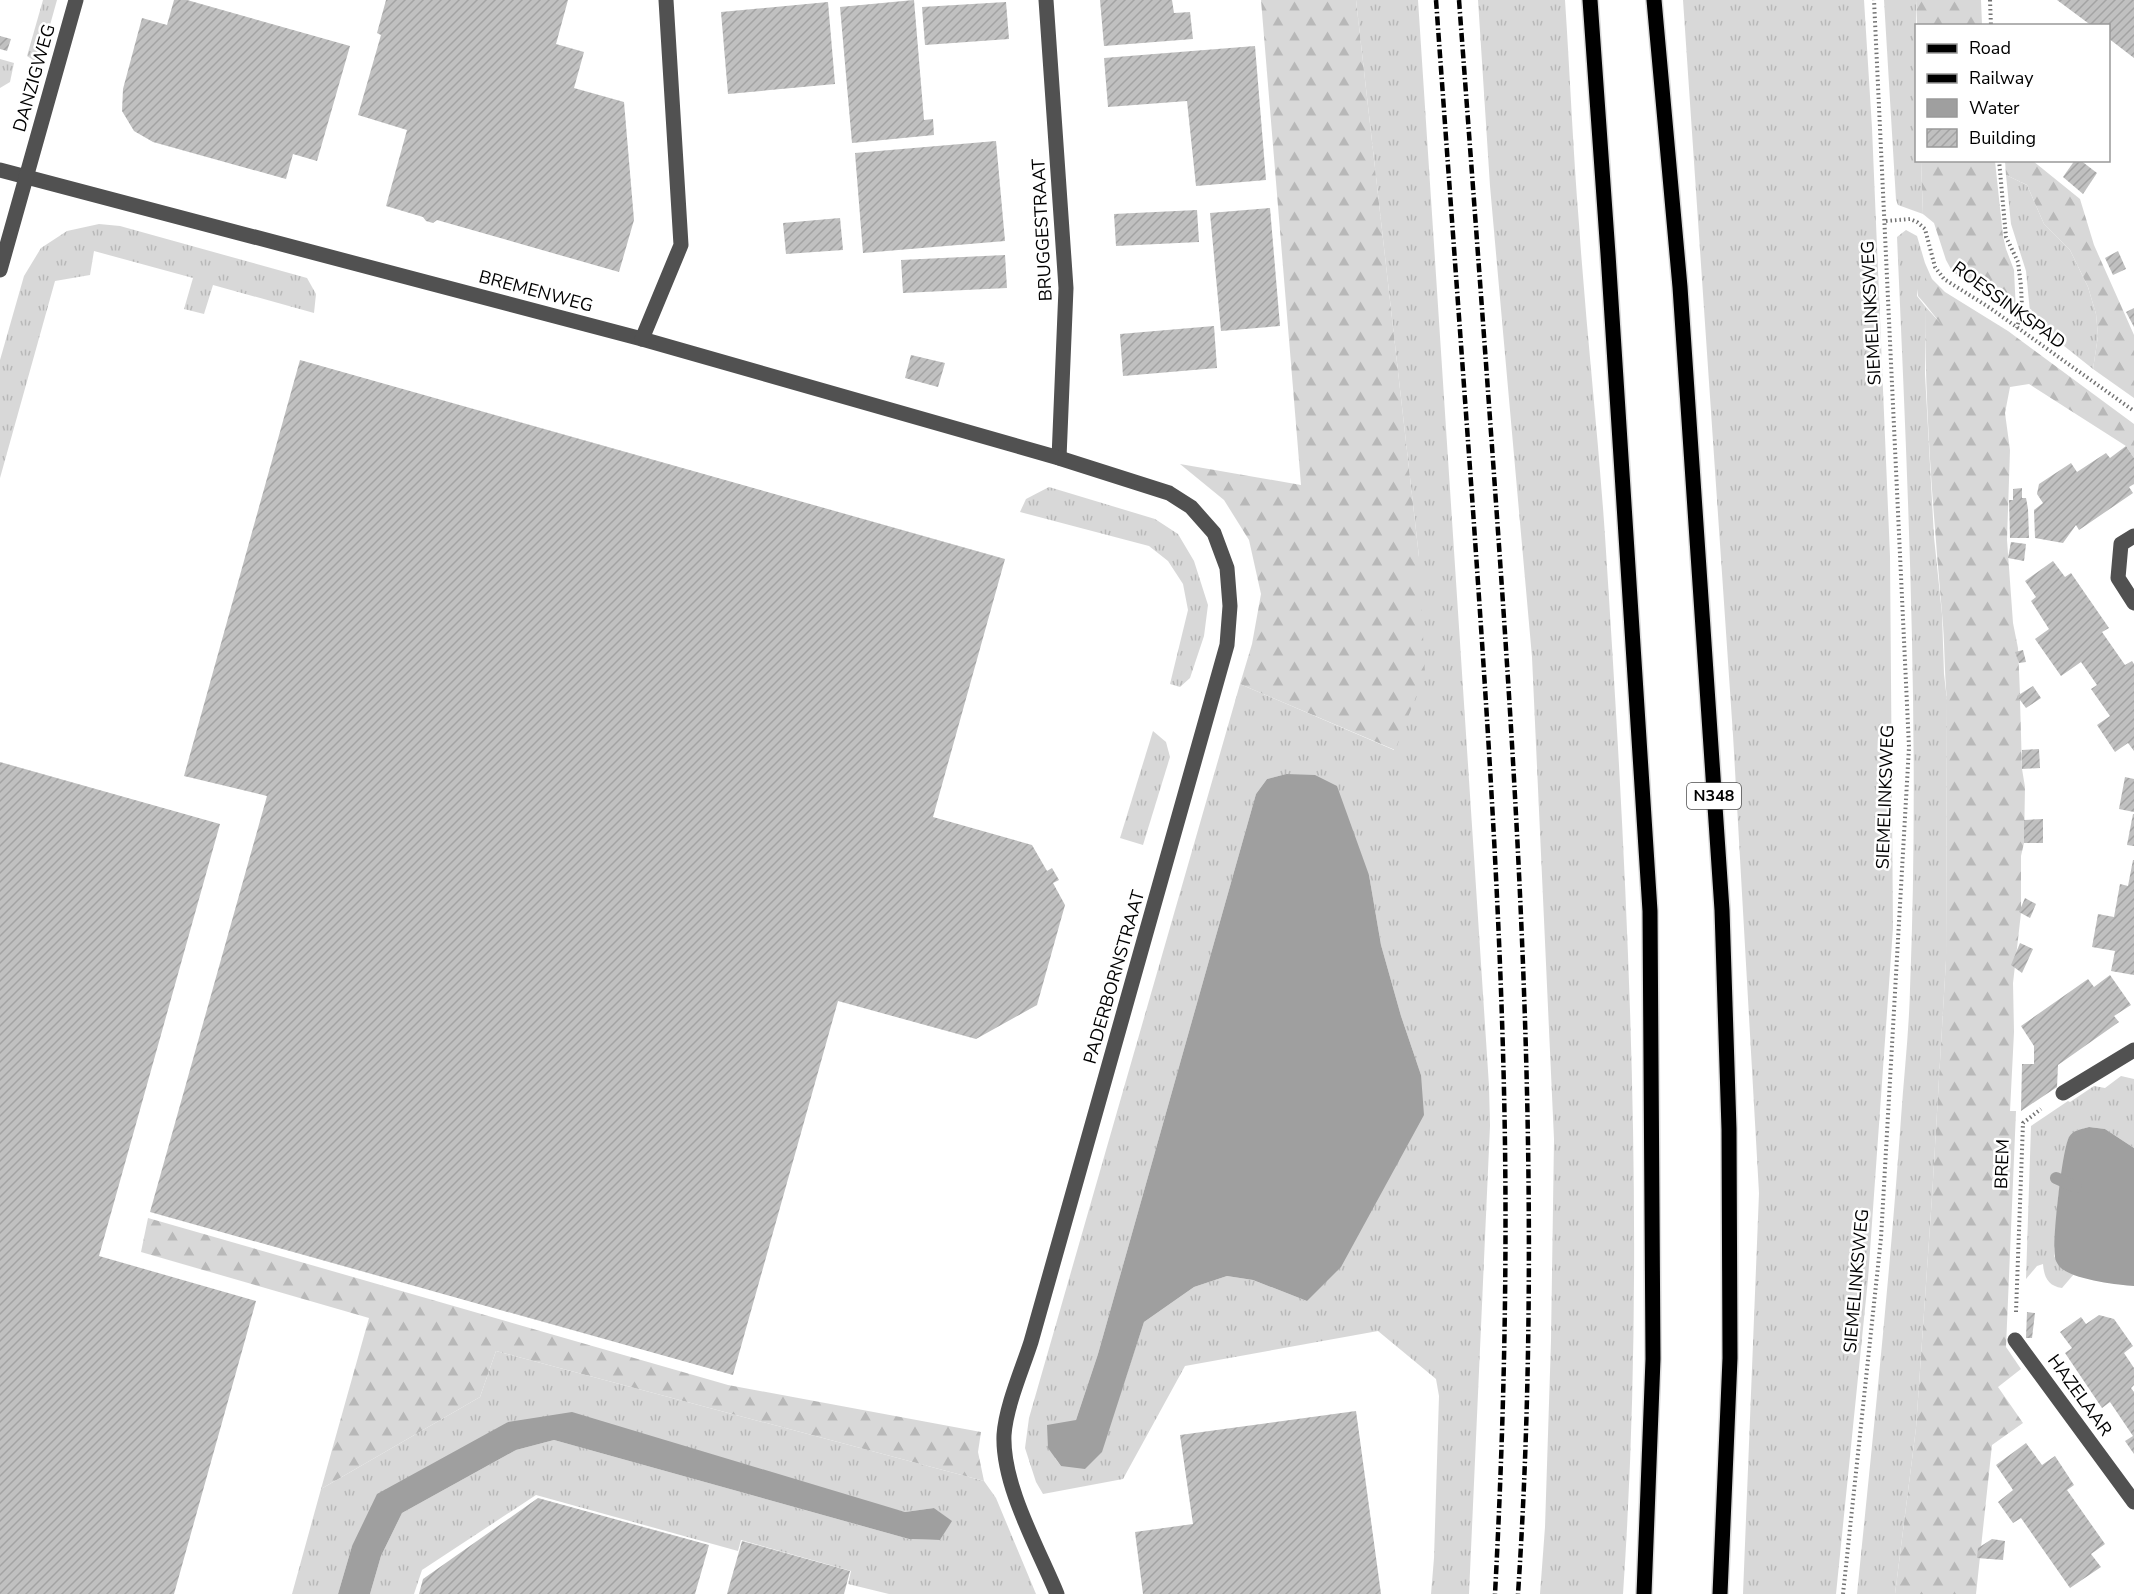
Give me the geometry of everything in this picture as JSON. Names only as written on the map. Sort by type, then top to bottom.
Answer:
[{"type":"main road","points":[[1590,0],[1650,910],[1653,1359],[1644,1594]]},
{"type":"main road","name":"N348","points":[[1654,0],[1681,299],[1722,910],[1729,1129],[1730,1358],[1720,1594]]},
{"type":"street","name":"DANZIGWEG","points":[[0,270],[76,0]]},
{"type":"street","points":[[642,339],[681,245],[666,0]]},
{"type":"street","name":"BRUGGESTRAAT","points":[[1046,0],[1066,288],[1059,458]]},
{"type":"street","name":"BREMENWEG","points":[[0,170],[642,339],[1059,458]]},
{"type":"street","name":"PADERBORNSTRAAT","points":[[1058,1594],[1017,1500],[1005,1460],[1004,1432],[1227,645],[1230,606],[1227,568],[1214,533],[1191,507],[1169,493],[1059,458]]},
{"type":"street","points":[[2134,536],[2121,544],[2118,578],[2134,603]]},
{"type":"street","points":[[2063,1093],[2134,1050]]},
{"type":"street","name":"HAZELAAR","points":[[2015,1340],[2134,1502]]},
{"type":"path","name":"SIEMELINKSWEG","points":[[1843,1594],[1881,1238],[1909,747],[1874,0]]},
{"type":"path","points":[[1990,0],[1991,24]]},
{"type":"path","points":[[1999,162],[2006,237],[2018,262],[2021,286],[2022,308],[2017,328]]},
{"type":"path","name":"ROESSINKSPAD","points":[[1886,221],[1910,219],[1917,222],[1925,229],[1935,267],[1944,279],[2134,411]]},
{"type":"path","name":"BREM","points":[[2015,1340],[2024,1123],[2063,1093]]},
{"type":"green space","points":[[43,0],[57,0],[39,64],[27,56]]},
{"type":"green space","points":[[1261,0],[1356,0],[1419,557],[1425,674],[1395,750],[1240,684],[1252,644],[1261,594],[1249,540],[1224,500],[1180,464],[1301,485]]},
{"type":"green space","points":[[1356,0],[1418,0],[1489,1086],[1490,1126],[1469,1594],[1431,1594],[1439,1396],[1436,1379],[1378,1331],[1185,1366],[1123,1479],[1043,1494],[1036,1482],[1025,1448],[1029,1418],[1240,684],[1394,750],[1419,557]],"holes":[[[1286,774],[1369,875],[1381,945],[1421,1075],[1307,1301],[1253,1280],[1227,1276],[1194,1287],[1144,1322],[1101,1452],[1061,1466],[1055,1458],[1076,1420],[1098,1354],[1256,794],[1267,779]]]},
{"type":"green space","points":[[1478,0],[1565,0],[1582,263],[1605,536],[1621,800],[1632,1065],[1634,1330],[1623,1594],[1540,1594],[1545,1527],[1551,1341],[1554,1139],[1532,657],[1490,186]]},
{"type":"green space","points":[[1683,0],[1864,0],[1872,128],[1890,556],[1893,928],[1868,1279],[1836,1594],[1743,1594],[1759,1193],[1733,735]]},
{"type":"green space","points":[[1884,0],[1916,0],[1915,162],[1921,162],[1923,214],[1898,205]]},
{"type":"green space","points":[[1916,0],[1981,0],[1982,24],[1917,24]]},
{"type":"green space","points":[[0,59],[14,63],[10,82],[0,88]]},
{"type":"green space","points":[[1921,162],[1995,162],[2003,236],[2014,270],[2016,312],[1952,271],[1934,223],[1923,214]]},
{"type":"green space","points":[[2005,162],[2034,162],[2080,199],[2094,245],[2134,335],[2134,398],[2093,369],[2098,336],[2096,314],[2088,287],[2070,250],[2044,224],[2027,185],[2006,175]]},
{"type":"green space","points":[[2006,175],[2027,185],[2044,224],[2070,250],[2088,287],[2096,314],[2098,336],[2093,369],[2044,330],[2030,312],[2026,271],[2011,224]]},
{"type":"green space","points":[[99,224],[120,226],[307,278],[316,294],[314,313],[213,285],[204,314],[184,309],[193,278],[94,251],[90,275],[55,281],[0,478],[0,360],[24,276],[41,248],[67,231]]},
{"type":"green space","points":[[1906,230],[1917,236],[1925,263],[1925,304],[1918,296],[1917,289],[1917,296],[1925,306],[1925,374],[1934,537],[1942,614],[1947,700],[1946,960],[1916,1428],[1895,1594],[1857,1594],[1897,1178],[1908,1037],[1913,895],[1913,707],[1909,519],[1897,237]]},
{"type":"green space","points":[[1925,263],[1932,279],[1945,292],[2008,331],[2134,424],[2134,458],[2126,446],[2029,384],[2010,387],[2005,413],[2010,450],[2007,540],[2013,623],[2018,648],[2020,694],[2018,696],[2025,787],[2024,843],[2021,856],[2021,913],[2013,983],[2014,1032],[2010,1111],[2016,1111],[2006,1347],[2021,1369],[1998,1387],[2023,1423],[1992,1445],[1976,1594],[1895,1594],[1916,1428],[1946,960],[1947,700],[1930,460],[1925,306],[1941,324],[1925,304]]},
{"type":"green space","points":[[1049,487],[1155,519],[1178,534],[1194,561],[1208,605],[1204,636],[1190,678],[1180,687],[1170,684],[1188,610],[1183,584],[1168,561],[1149,546],[1020,512],[1026,499]]},
{"type":"green space","points":[[1153,731],[1166,742],[1170,757],[1143,845],[1120,838]]},
{"type":"green space","points":[[2121,1076],[2134,1079],[2134,1148],[2105,1129],[2089,1127],[2076,1131],[2068,1139],[2058,1198],[2054,1256],[2063,1270],[2074,1274],[2062,1288],[2057,1287],[2048,1280],[2043,1264],[2037,1266],[2026,1279],[2031,1126],[2094,1086],[2105,1088]]},
{"type":"green space","points":[[148,1218],[728,1385],[981,1432],[978,1452],[984,1481],[496,1351],[480,1397],[321,1489],[369,1318],[141,1252]]},
{"type":"green space","points":[[496,1351],[984,1481],[996,1498],[1036,1594],[889,1594],[848,1584],[851,1571],[741,1540],[738,1551],[536,1495],[422,1570],[414,1594],[370,1594],[381,1556],[402,1513],[516,1450],[554,1440],[909,1539],[940,1540],[951,1521],[934,1508],[905,1512],[508,1422],[352,1546],[338,1594],[292,1594],[321,1489],[480,1397]]},
{"type":"water","points":[[1286,774],[1315,775],[1337,786],[1369,875],[1381,945],[1421,1075],[1424,1115],[1341,1267],[1307,1301],[1253,1280],[1227,1276],[1194,1287],[1144,1322],[1102,1452],[1085,1469],[1061,1466],[1048,1448],[1047,1425],[1076,1420],[1098,1354],[1256,794],[1267,779]]},
{"type":"water","points":[[2089,1127],[2105,1129],[2134,1148],[2134,1286],[2094,1280],[2064,1271],[2055,1259],[2056,1216],[2066,1145],[2073,1133]]},
{"type":"water","points":[[572,1412],[905,1512],[934,1508],[952,1521],[940,1540],[909,1539],[554,1440],[516,1450],[402,1513],[381,1556],[370,1594],[338,1594],[352,1546],[377,1494],[508,1422]]},
{"type":"building","points":[[174,0],[187,0],[350,46],[317,161],[293,154],[286,179],[153,142],[134,131],[122,111],[123,89],[142,18],[167,25]]},
{"type":"building","points":[[386,0],[568,0],[556,44],[584,52],[574,88],[624,102],[634,220],[619,272],[437,220],[433,223],[426,221],[423,217],[386,206],[407,130],[358,115],[381,35],[377,33]]},
{"type":"building","points":[[914,0],[924,120],[933,119],[934,135],[852,143],[840,7]]},
{"type":"building","points":[[1100,0],[1172,0],[1174,13],[1190,12],[1193,39],[1104,46]]},
{"type":"building","points":[[2057,0],[2134,0],[2134,58],[2110,40],[2110,24],[2089,24]]},
{"type":"building","points":[[828,2],[835,84],[728,94],[721,12]]},
{"type":"building","points":[[1006,2],[1009,39],[925,45],[922,7]]},
{"type":"building","points":[[0,36],[11,39],[7,51],[0,49]]},
{"type":"building","points":[[1255,46],[1266,180],[1196,186],[1187,101],[1108,107],[1104,58]]},
{"type":"building","points":[[996,141],[1005,241],[863,253],[855,153]]},
{"type":"building","points":[[2074,162],[2083,162],[2097,173],[2083,194],[2063,177]]},
{"type":"building","points":[[1270,208],[1280,326],[1221,331],[1210,213]]},
{"type":"building","points":[[1197,210],[1199,242],[1116,246],[1114,214]]},
{"type":"building","points":[[840,218],[843,250],[786,254],[783,223]]},
{"type":"building","points":[[2118,251],[2126,269],[2113,275],[2105,258]]},
{"type":"building","points":[[1005,255],[1007,288],[903,293],[901,260]]},
{"type":"building","points":[[2134,308],[2134,327],[2126,312]]},
{"type":"building","points":[[1214,326],[1217,368],[1123,376],[1120,334]]},
{"type":"building","points":[[911,355],[945,363],[938,387],[905,378]]},
{"type":"building","points":[[300,360],[1005,559],[933,817],[1032,845],[1047,871],[1052,868],[1059,880],[1053,883],[1065,905],[1037,1005],[976,1039],[838,1001],[733,1375],[150,1212],[267,796],[184,776]]},
{"type":"building","points":[[2126,446],[2134,458],[2134,484],[2129,487],[2133,493],[2079,530],[2076,525],[2063,543],[2035,538],[2034,510],[2043,503],[2037,494],[2039,484],[2071,463],[2077,472],[2106,453],[2110,458]]},
{"type":"building","points":[[2022,488],[2022,498],[2026,498],[2028,509],[2029,538],[2010,538],[2009,500],[2013,500],[2013,489]]},
{"type":"building","points":[[2011,542],[2026,544],[2024,561],[2008,558]]},
{"type":"building","points":[[2053,561],[2065,577],[2071,573],[2109,628],[2102,632],[2125,665],[2132,661],[2134,664],[2134,751],[2128,743],[2115,752],[2097,725],[2110,716],[2091,689],[2097,685],[2081,662],[2061,676],[2035,639],[2049,629],[2031,601],[2036,597],[2025,581]]},
{"type":"building","points":[[2023,650],[2026,662],[2019,663],[2015,652]]},
{"type":"building","points":[[2033,686],[2041,698],[2026,708],[2017,696]]},
{"type":"building","points":[[2039,749],[2040,768],[2022,769],[2022,750]]},
{"type":"building","points":[[0,762],[220,824],[99,1256],[256,1301],[174,1594],[0,1594]]},
{"type":"building","points":[[2125,777],[2134,779],[2134,812],[2119,809]]},
{"type":"building","points":[[2134,814],[2134,846],[2127,845]]},
{"type":"building","points":[[2043,819],[2043,843],[2024,843],[2024,820]]},
{"type":"building","points":[[2133,860],[2134,975],[2111,971],[2115,951],[2092,947],[2098,914],[2114,917],[2120,884],[2128,886]]},
{"type":"building","points":[[2025,898],[2036,904],[2030,918],[2019,912]]},
{"type":"building","points":[[2020,943],[2033,949],[2022,973],[2011,965]]},
{"type":"building","points":[[2110,975],[2131,1005],[2114,1016],[2119,1022],[2058,1065],[2057,1087],[2021,1111],[2022,1064],[2034,1064],[2034,1046],[2021,1026],[2088,979],[2094,987]]},
{"type":"building","points":[[2027,1312],[2035,1313],[2032,1338],[2026,1338]]},
{"type":"building","points":[[2099,1315],[2114,1319],[2133,1346],[2124,1353],[2134,1368],[2134,1385],[2131,1388],[2134,1392],[2134,1454],[2125,1441],[2133,1436],[2110,1402],[2102,1408],[2065,1353],[2072,1348],[2060,1332],[2081,1317],[2086,1324]]},
{"type":"building","points":[[1356,1411],[1381,1594],[1143,1594],[1135,1532],[1193,1524],[1180,1435]]},
{"type":"building","points":[[2026,1443],[2042,1465],[2055,1456],[2074,1485],[2067,1490],[2105,1544],[2091,1554],[2101,1567],[2070,1588],[2021,1518],[2013,1523],[1998,1502],[2013,1490],[1996,1465]]},
{"type":"building","points":[[538,1498],[709,1545],[695,1594],[419,1594],[423,1579]]},
{"type":"building","points":[[1992,1539],[2005,1541],[2003,1560],[1977,1558],[1978,1548]]},
{"type":"building","points":[[742,1541],[850,1571],[844,1594],[727,1594]]},
{"type":"waterway","points":[[2056,1178],[2076,1187]]},
{"type":"railway","points":[[1436,0],[1483,658],[1501,982],[1505,1145],[1505,1313],[1495,1594]]},
{"type":"railway","points":[[1459,0],[1509,689],[1527,1077],[1528,1335],[1525,1465],[1518,1594]]}]
